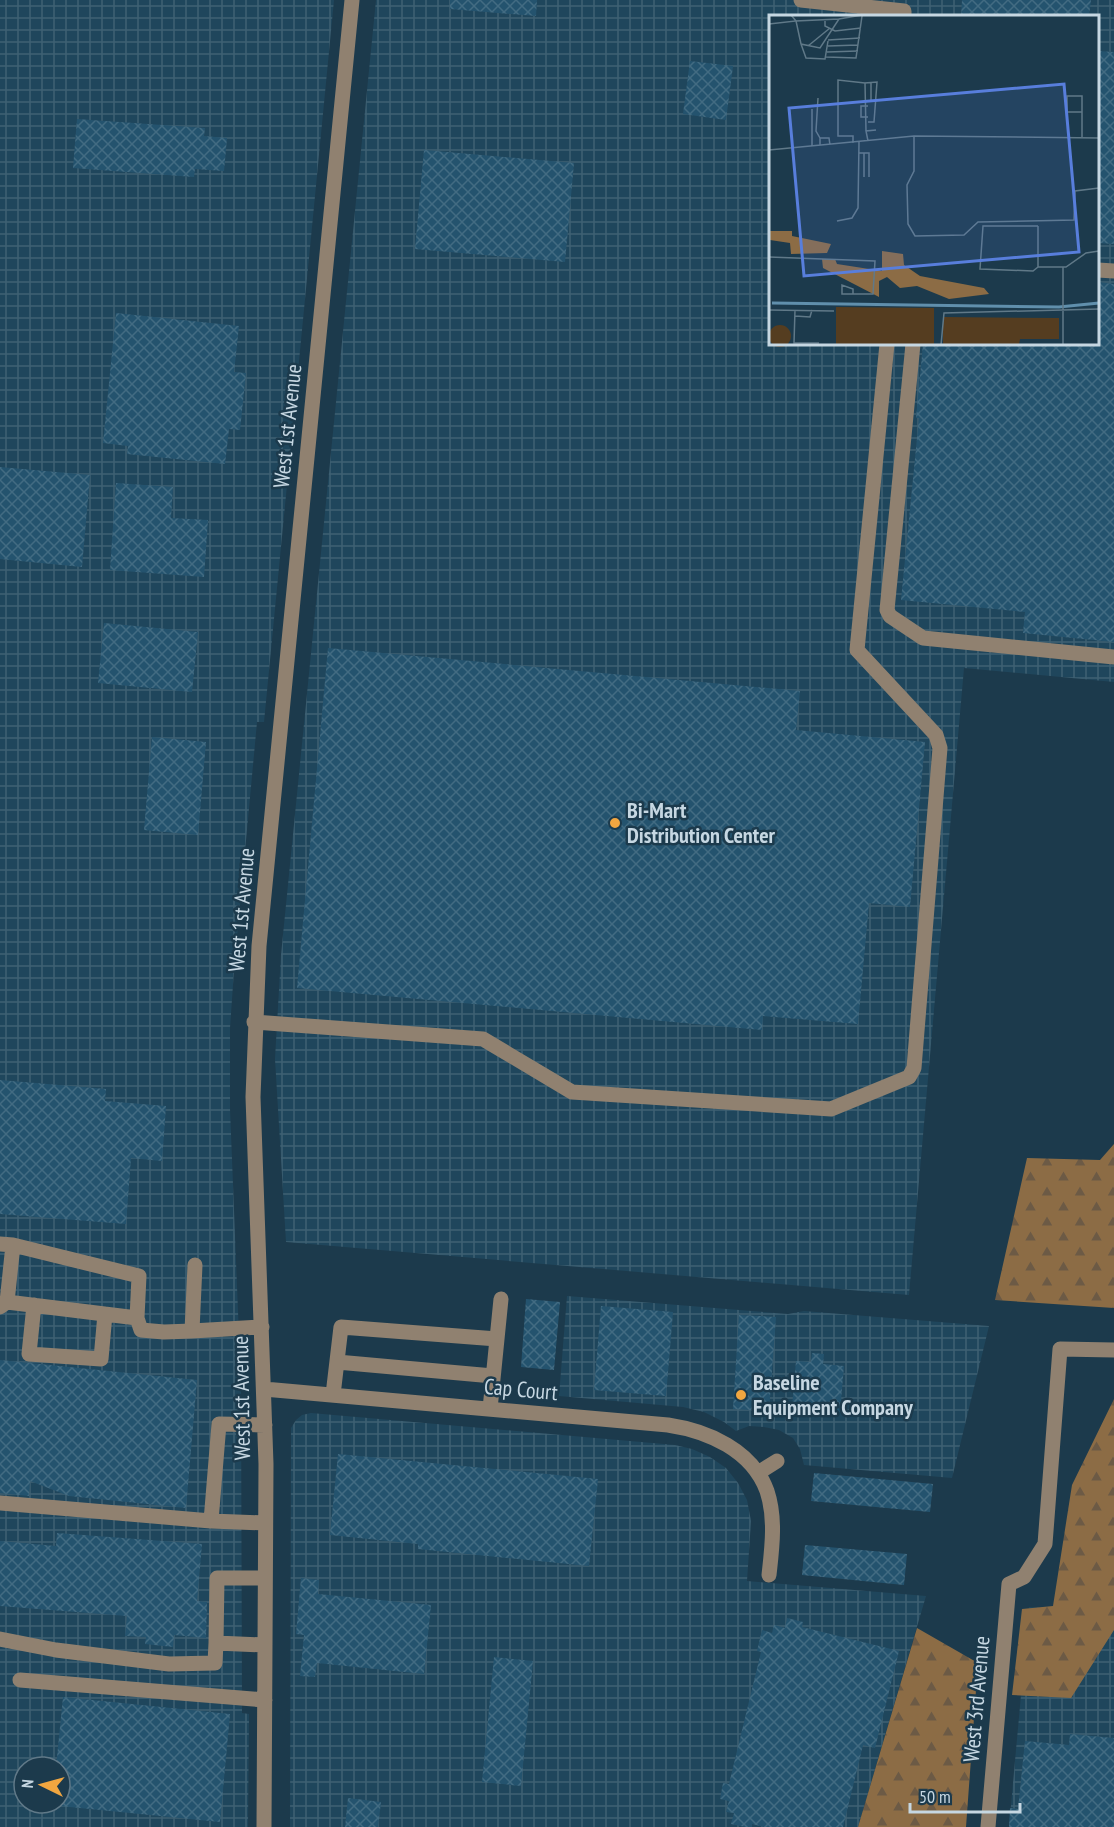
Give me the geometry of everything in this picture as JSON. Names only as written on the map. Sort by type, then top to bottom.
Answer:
[{"type":"street","name":"West 1st Avenue","points":[[264,1827],[265,1425],[253,1097],[254,1022],[259,946],[352,0]]},
{"type":"street","points":[[801,0],[904,11],[904,15]]},
{"type":"street","points":[[1099,270],[1114,271]]},
{"type":"street","points":[[254,1022],[483,1039],[572,1092],[831,1109],[909,1077],[914,1068],[940,747],[936,735],[857,651],[887,345]]},
{"type":"street","points":[[913,345],[887,610],[890,616],[923,638],[1114,657]]},
{"type":"street","points":[[137,1318],[34,1305],[3,1304],[7,1245],[139,1276],[137,1318],[141,1330],[164,1332],[262,1328]]},
{"type":"street","points":[[192,1331],[195,1265]]},
{"type":"street","points":[[490,1409],[501,1299]]},
{"type":"street","points":[[34,1305],[29,1354],[101,1359],[105,1314]]},
{"type":"street","points":[[333,1395],[341,1326],[497,1339]]},
{"type":"street","name":"West 3rd Avenue","points":[[988,1827],[1010,1584],[1024,1577],[1045,1544],[1060,1349],[1114,1350]]},
{"type":"street","points":[[337,1362],[493,1376]]},
{"type":"street","name":"Cap Court","points":[[264,1389],[689,1428],[726,1444],[742,1455],[758,1473],[767,1492],[771,1517],[769,1575]]},
{"type":"street","points":[[210,1521],[219,1424],[265,1425]]},
{"type":"street","points":[[758,1473],[777,1461]]},
{"type":"street","points":[[0,1503],[210,1521],[265,1523]]},
{"type":"street","points":[[0,1639],[56,1650],[169,1664],[215,1663],[217,1578],[265,1578]]},
{"type":"street","points":[[216,1644],[265,1646]]},
{"type":"street","points":[[20,1680],[265,1700]]},
{"type":"shaded area","points":[[0,0],[334,0],[264,722],[257,722],[230,1028],[230,1109],[241,1387],[242,1713],[249,1714],[248,1827],[0,1827]]},
{"type":"shaded area","points":[[376,0],[1114,0],[1114,682],[964,668],[909,1295],[286,1242],[275,1059],[281,955]]},
{"type":"shaded area","points":[[567,1296],[788,1314],[804,1311],[989,1326],[952,1478],[804,1465],[800,1449],[793,1438],[779,1430],[749,1426],[736,1431],[704,1412],[683,1407],[559,1396]]},
{"type":"shaded area","points":[[311,1413],[675,1445],[692,1449],[726,1468],[738,1483],[747,1500],[751,1521],[747,1581],[926,1596],[858,1827],[290,1827],[291,1428],[302,1415]]},
{"type":"shaded area","points":[[1029,1607],[1114,1614],[1114,1827],[1009,1827]]},
{"type":"green space","points":[[1114,1144],[1114,1308],[995,1300],[1027,1158],[1100,1160]]},
{"type":"green space","points":[[1114,1399],[1114,1630],[1071,1698],[1012,1695],[1022,1609],[1053,1606],[1072,1485]]},
{"type":"green space","points":[[917,1628],[978,1663],[966,1827],[858,1827]]},
{"type":"building","points":[[450,0],[537,0],[536,16],[450,9]]},
{"type":"building","points":[[962,0],[1091,0],[1089,15],[961,15]]},
{"type":"building","points":[[1099,51],[1114,52],[1114,244],[1099,243]]},
{"type":"building","points":[[690,61],[733,66],[726,120],[683,114]]},
{"type":"building","points":[[77,119],[205,128],[204,136],[227,138],[224,171],[195,169],[194,177],[73,168]]},
{"type":"building","points":[[424,150],[574,163],[565,262],[415,249]]},
{"type":"building","points":[[1099,282],[1114,284],[1114,642],[1023,633],[1025,612],[901,600],[919,418],[916,418],[923,345],[1099,345]]},
{"type":"building","points":[[116,313],[239,326],[234,372],[246,373],[240,430],[229,429],[225,464],[127,454],[128,446],[103,443]]},
{"type":"building","points":[[0,467],[90,475],[82,567],[0,559]]},
{"type":"building","points":[[116,483],[173,487],[171,518],[208,520],[204,577],[110,570]]},
{"type":"building","points":[[104,623],[198,632],[192,692],[98,683]]},
{"type":"building","name":"Bi-Mart Distribution Center","points":[[328,648],[800,691],[796,730],[925,742],[910,907],[869,903],[858,1024],[763,1016],[762,1030],[297,988]]},
{"type":"building","points":[[152,737],[206,742],[198,835],[144,830]]},
{"type":"building","points":[[0,1080],[106,1089],[105,1101],[166,1106],[162,1161],[131,1158],[126,1224],[0,1214]]},
{"type":"building","points":[[526,1299],[560,1302],[554,1370],[521,1367]]},
{"type":"building","points":[[601,1306],[673,1312],[666,1396],[594,1390]]},
{"type":"building","points":[[739,1315],[776,1317],[769,1411],[733,1409]]},
{"type":"building","points":[[812,1353],[824,1354],[823,1364],[844,1366],[840,1412],[792,1407],[796,1361],[811,1362]]},
{"type":"building","points":[[0,1360],[197,1380],[186,1508],[69,1496],[30,1481],[29,1496],[0,1493]]},
{"type":"building","points":[[338,1454],[598,1479],[589,1566],[418,1549],[418,1544],[330,1535]]},
{"type":"building","points":[[814,1473],[933,1484],[930,1512],[811,1501]]},
{"type":"building","points":[[57,1533],[202,1544],[197,1601],[207,1602],[206,1638],[174,1635],[173,1647],[145,1644],[146,1637],[125,1636],[127,1616],[0,1606],[0,1541],[56,1546]]},
{"type":"building","points":[[805,1545],[907,1554],[904,1585],[802,1575]]},
{"type":"building","points":[[301,1578],[319,1580],[318,1594],[431,1605],[424,1674],[317,1663],[315,1677],[300,1676],[304,1635],[296,1634]]},
{"type":"building","points":[[787,1618],[803,1622],[802,1627],[899,1651],[875,1748],[863,1745],[843,1827],[764,1827],[752,1824],[752,1827],[745,1827],[731,1824],[734,1813],[726,1812],[729,1801],[720,1799],[723,1783],[729,1784],[761,1652],[757,1651],[762,1630],[772,1633],[774,1625],[785,1628]]},
{"type":"building","points":[[494,1657],[533,1661],[521,1786],[482,1782]]},
{"type":"building","points":[[63,1697],[230,1714],[220,1822],[72,1807],[72,1755],[57,1755]]},
{"type":"building","points":[[1070,1734],[1114,1738],[1114,1827],[1009,1827],[1010,1808],[1018,1809],[1025,1741],[1069,1745]]},
{"type":"building","points":[[348,1798],[381,1802],[378,1827],[345,1827]]},
{"type":"place","name":"Bi-Mart Distribution Center","points":[[615,823]]},
{"type":"place","name":"Baseline Equipment Company","points":[[741,1395]]}]
